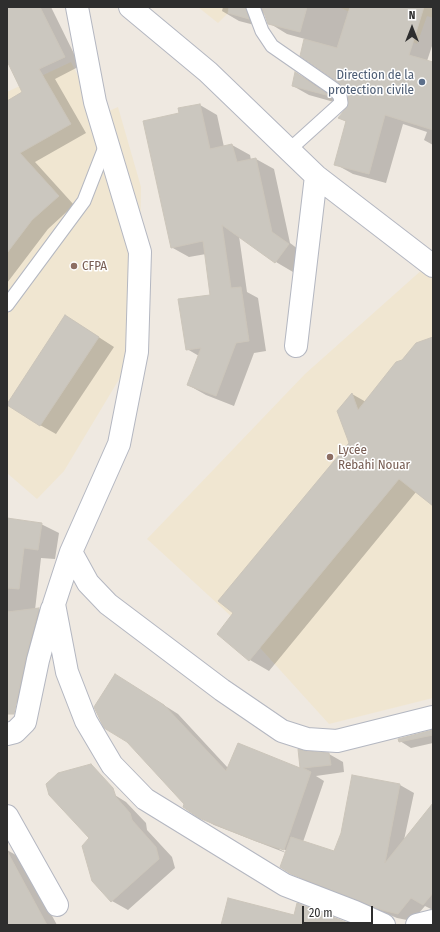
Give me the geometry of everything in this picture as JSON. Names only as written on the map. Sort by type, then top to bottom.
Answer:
[{"type":"street","points":[[7,734],[15,732],[25,722],[38,660],[71,552],[119,444],[137,352],[140,252],[95,102],[77,7]]},
{"type":"street","points":[[130,7],[208,72],[316,176],[433,266]]},
{"type":"street","points":[[296,346],[316,176]]},
{"type":"street","points":[[71,552],[88,583],[108,604],[222,690],[282,731],[307,739],[337,741],[433,717]]},
{"type":"street","points":[[54,604],[67,672],[86,721],[112,765],[145,799],[284,885],[355,912],[384,925]]},
{"type":"street","points":[[7,816],[57,905]]},
{"type":"street","points":[[417,925],[433,921]]},
{"type":"lane","points":[[253,7],[262,31],[272,46],[334,89],[340,96],[341,103],[289,150]]},
{"type":"lane","points":[[7,305],[84,201],[107,142]]},
{"type":"shaded area","points":[[198,7],[230,7],[228,13],[218,23]]},
{"type":"shaded area","points":[[339,7],[433,7],[433,18],[427,16],[417,44]]},
{"type":"shaded area","name":"CFPA","points":[[71,62],[98,116],[118,107],[141,187],[139,346],[64,471],[37,499],[7,473],[7,92]]},
{"type":"shaded area","name":"Lycée Rebahi Nouar","points":[[433,260],[433,698],[329,724],[232,617],[147,539],[305,374]]},
{"type":"building","points":[[7,7],[40,7],[65,57],[39,69],[71,124],[20,153],[59,196],[32,220],[7,253],[7,101],[22,92],[7,61]]},
{"type":"building","points":[[229,7],[245,7],[249,19],[228,13]]},
{"type":"building","points":[[262,7],[307,7],[300,32],[268,24]]},
{"type":"building","points":[[350,7],[424,7],[409,55],[433,62],[433,130],[385,115],[369,174],[334,165],[346,121],[338,118],[348,106],[348,94],[339,83],[300,56],[304,39],[337,48]]},
{"type":"building","points":[[295,72],[329,95],[330,96],[292,86]]},
{"type":"building","points":[[200,104],[210,149],[232,144],[237,162],[256,158],[272,232],[289,244],[275,263],[222,225],[231,288],[241,287],[249,341],[236,343],[216,396],[187,385],[201,348],[186,350],[178,299],[210,295],[203,241],[171,248],[143,121],[179,113],[178,108]]},
{"type":"building","points":[[65,315],[99,337],[40,426],[7,404]]},
{"type":"building","points":[[433,337],[433,506],[399,479],[249,661],[217,634],[233,613],[218,601],[349,443],[337,411],[352,393],[358,410],[396,362],[402,360],[416,343]]},
{"type":"building","points":[[7,518],[42,523],[38,550],[24,548],[19,589],[7,588]]},
{"type":"building","points":[[39,608],[26,657],[14,714],[7,714],[7,612]]},
{"type":"building","points":[[115,674],[164,705],[226,771],[238,743],[300,768],[298,749],[329,753],[331,765],[303,768],[311,772],[284,850],[256,841],[199,818],[183,807],[184,804],[127,742],[104,728],[94,707]]},
{"type":"building","points":[[433,730],[433,735],[399,742],[398,739]]},
{"type":"building","points":[[91,764],[113,788],[116,797],[130,813],[132,820],[156,847],[159,859],[111,902],[92,881],[82,846],[89,838],[49,795],[46,784],[58,773]]},
{"type":"building","points":[[352,775],[400,784],[385,863],[433,803],[433,893],[423,905],[411,898],[398,914],[382,910],[291,874],[280,867],[291,837],[334,851],[341,833]]},
{"type":"building","points":[[7,851],[47,925],[7,925]]},
{"type":"building","points":[[228,898],[294,915],[297,903],[348,923],[347,925],[221,925]]},
{"type":"place","name":"Direction de la protection civile","points":[[422,82]]},
{"type":"place","name":"CFPA","points":[[74,266]]},
{"type":"place","name":"Lycée Rebahi Nouar","points":[[330,457]]}]
